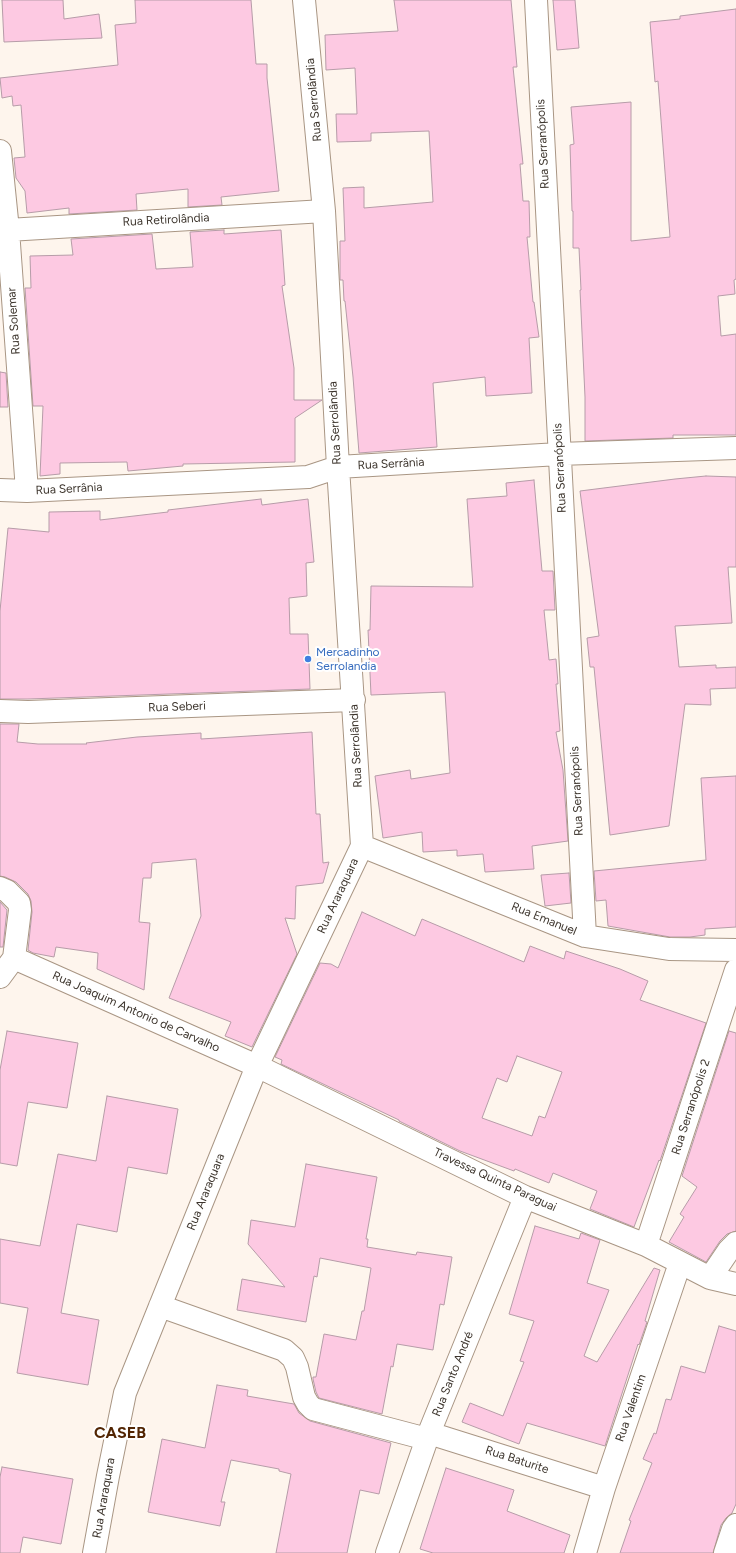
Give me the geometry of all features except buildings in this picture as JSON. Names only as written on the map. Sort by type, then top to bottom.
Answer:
[{"type":"street","name":"Rua Serrolândia","points":[[304,0],[324,211],[338,467],[354,700],[362,846]]},
{"type":"street","name":"Rua Serranópolis","points":[[536,0],[585,936]]},
{"type":"street","name":"Rua Solemar","points":[[0,150],[8,230],[27,491]]},
{"type":"street","name":"Rua Retirolândia","points":[[8,230],[324,211]]},
{"type":"street","name":"Rua Serrânia","points":[[0,490],[27,491],[308,477],[338,467],[560,454],[736,448]]},
{"type":"street","name":"Rua Seberi","points":[[0,711],[28,712],[354,700]]},
{"type":"street","name":"Rua Emanuel","points":[[362,846],[585,936],[669,949],[736,950]]},
{"type":"street","name":"Rua Araraquara","points":[[94,1553],[125,1392],[257,1066],[362,846]]},
{"type":"street","points":[[0,888],[7,891],[19,902],[20,910],[14,958],[0,977]]},
{"type":"street","name":"Rua Joaquim Antonio de Carvalho","points":[[14,958],[257,1066]]},
{"type":"street","name":"Rua Serranópolis 2","points":[[646,1245],[736,970]]},
{"type":"street","name":"Travessa Quinta Paraguai","points":[[257,1066],[525,1197],[646,1245],[710,1278],[736,1284]]},
{"type":"street","name":"Rua Santo André","points":[[387,1553],[428,1436],[525,1197]]},
{"type":"street","points":[[710,1278],[729,1250],[736,1243]]},
{"type":"street","name":"Rua Valentim","points":[[585,1553],[604,1488],[680,1263]]},
{"type":"street","name":"Rua Baturite","points":[[160,1306],[284,1350],[293,1358],[297,1367],[304,1397],[308,1404],[314,1409],[428,1436],[604,1488]]},
{"type":"street","points":[[725,1553],[728,1540],[736,1525]]},
{"type":"place","name":"Mercadinho Serrolandia","points":[[308,659]]},
{"type":"district","name":"CASEB","points":[[120,1433]]}]
